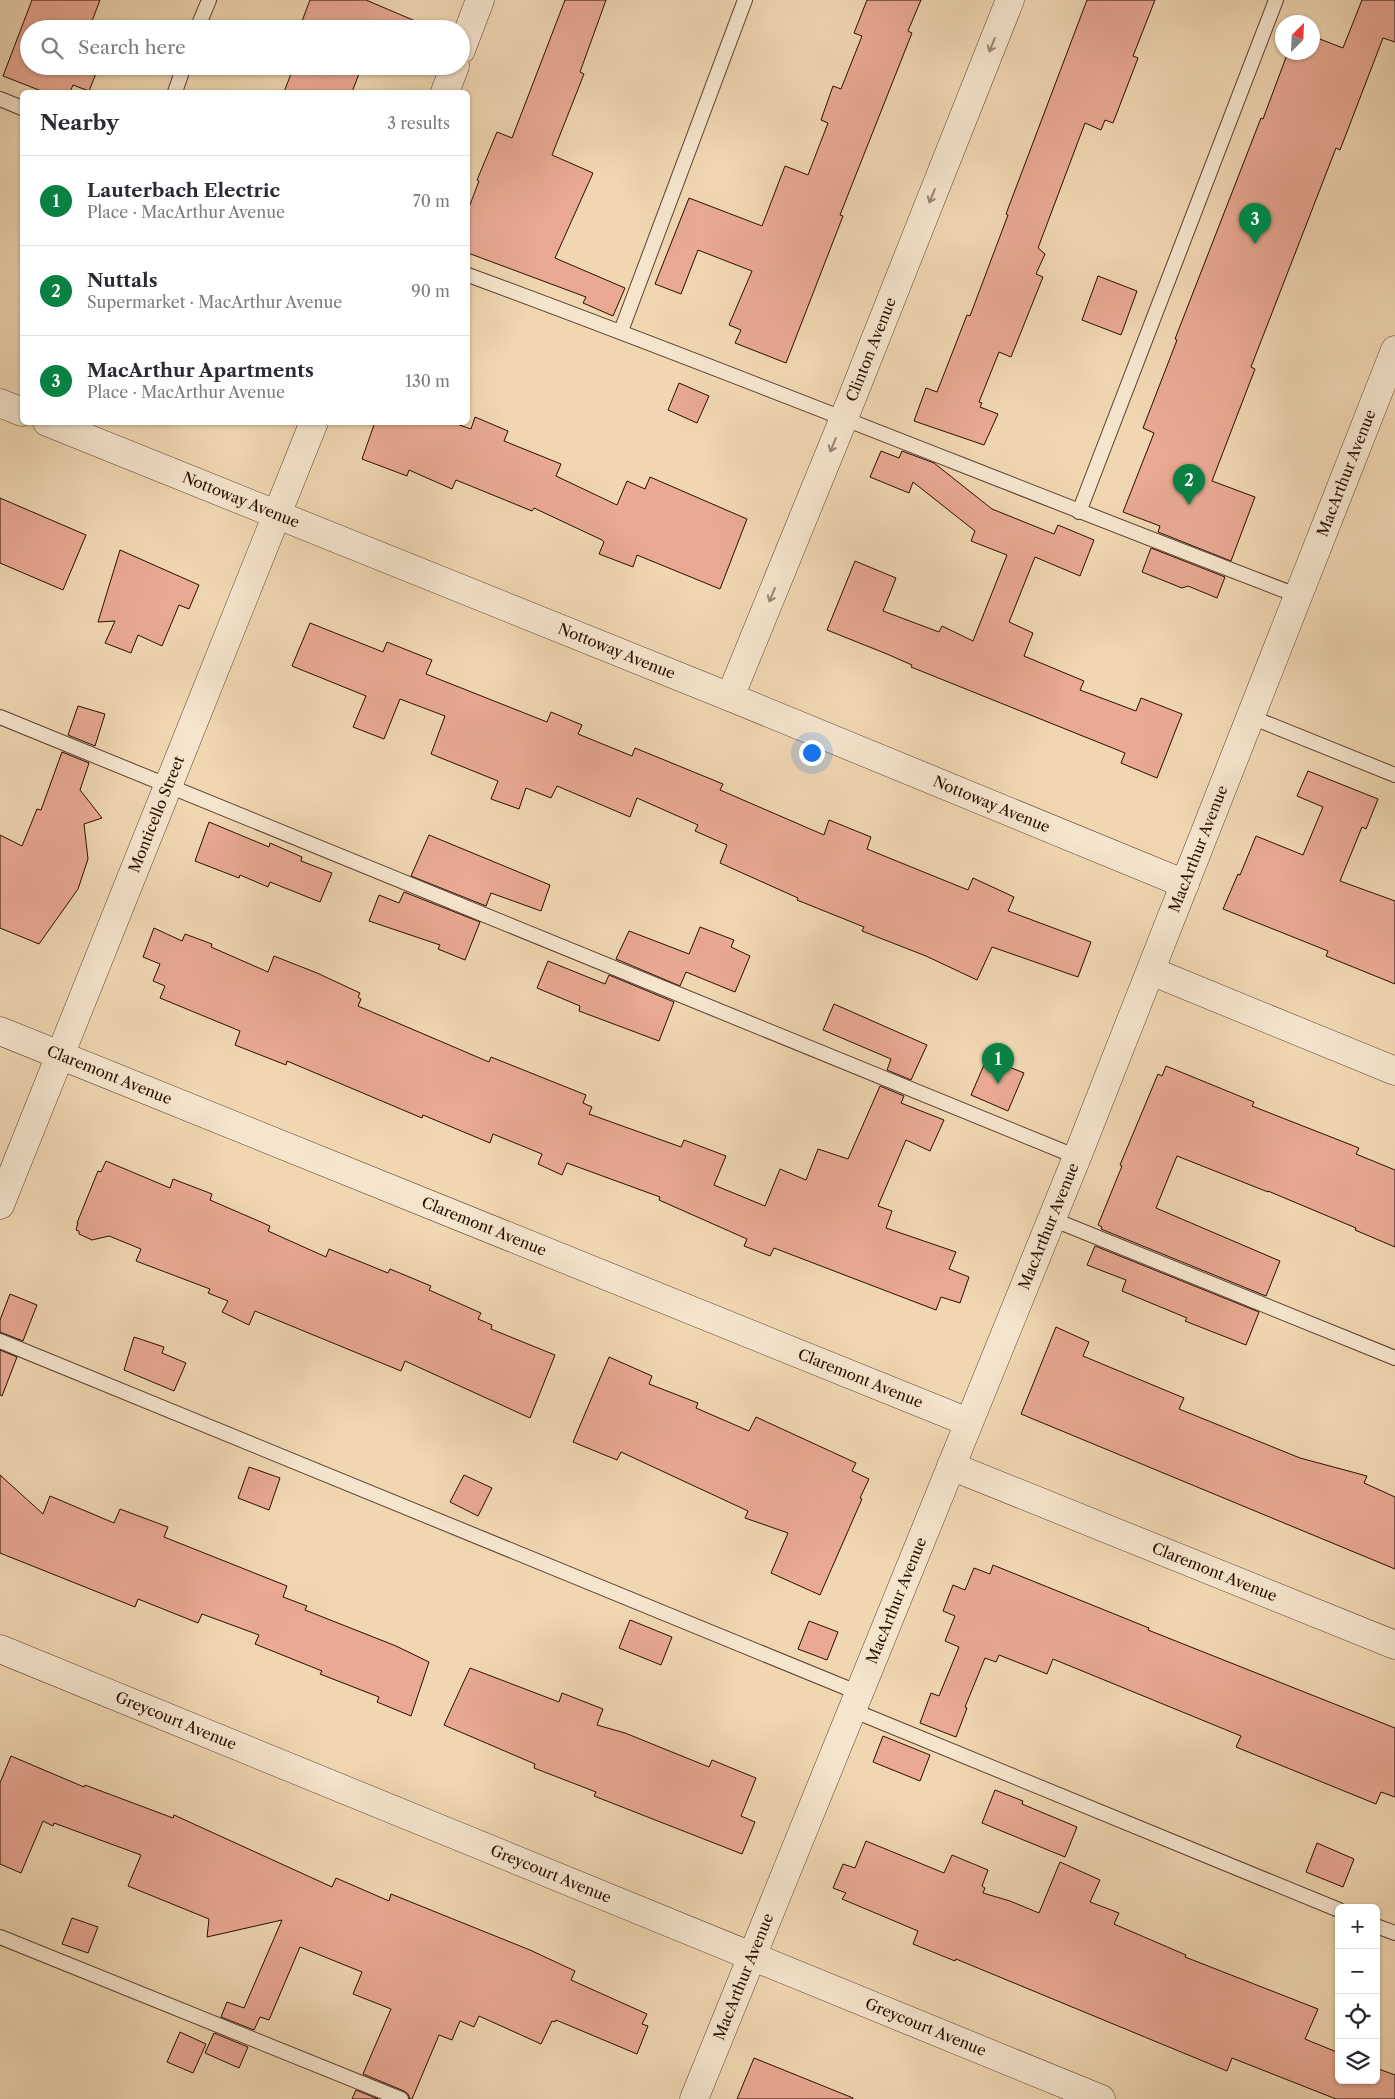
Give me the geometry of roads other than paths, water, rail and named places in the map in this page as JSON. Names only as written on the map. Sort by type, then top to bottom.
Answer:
[{"type":"street","points":[[470,26],[480,0]]},
{"type":"street","name":"Clinton Avenue","points":[[730,697],[844,418],[1010,0]]},
{"type":"street","points":[[446,90],[452,75]]},
{"type":"street","name":"MacArthur Avenue","points":[[694,2099],[968,1422],[1052,1220],[1252,717],[1395,350]]},
{"type":"street","points":[[0,403],[20,411]]},
{"type":"street","name":"Nottoway Avenue","points":[[54,425],[730,697],[1184,884]]},
{"type":"street","name":"Monticello Street","points":[[0,1205],[313,425]]},
{"type":"street","points":[[1151,971],[1395,1071]]},
{"type":"street","name":"Claremont Avenue","points":[[0,1031],[968,1422]]},
{"type":"street","name":"Claremont Avenue","points":[[951,1466],[1395,1646]]},
{"type":"street","name":"Greycourt Avenue","points":[[0,1649],[1101,2099]]},
{"type":"lane","points":[[201,20],[208,0]]},
{"type":"lane","points":[[621,331],[746,0]]},
{"type":"lane","points":[[1079,512],[1276,0]]},
{"type":"lane","points":[[175,90],[181,75]]},
{"type":"lane","points":[[0,99],[20,107]]},
{"type":"lane","points":[[470,276],[621,331],[1079,512],[1299,596]]},
{"type":"lane","points":[[0,717],[1077,1157]]},
{"type":"lane","points":[[1252,717],[1395,775]]},
{"type":"lane","points":[[1052,1220],[1395,1358]]},
{"type":"lane","points":[[0,1341],[856,1702],[1335,1908]]},
{"type":"lane","points":[[1380,1927],[1395,1933]]},
{"type":"lane","points":[[0,1937],[401,2099]]},
{"type":"place","name":"MacArthur Apartments","points":[[1255,244]]},
{"type":"place","name":"Nuttals","points":[[1189,505]]},
{"type":"place","name":"Lauterbach Electric","points":[[998,1084]]}]
